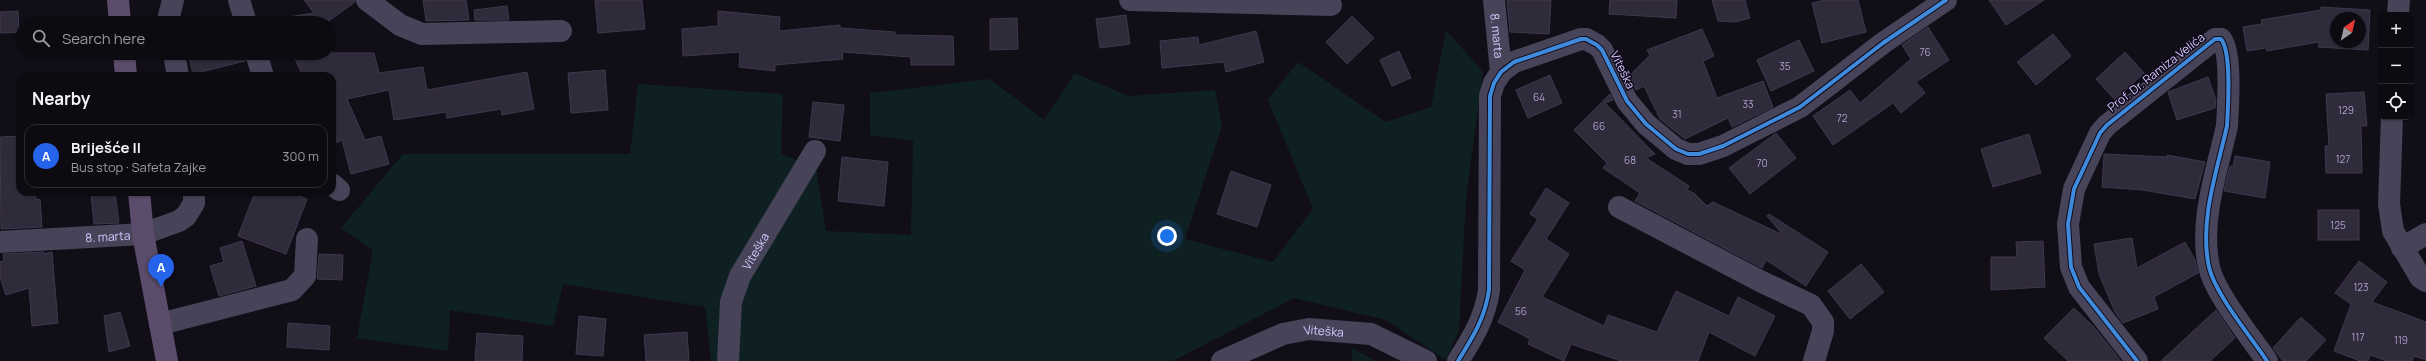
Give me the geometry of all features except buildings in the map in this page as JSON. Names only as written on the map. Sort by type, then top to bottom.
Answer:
[{"type":"main road","points":[[118,0],[119,16]]},
{"type":"main road","points":[[125,60],[126,72]]},
{"type":"main road","points":[[139,196],[143,234],[167,361]]},
{"type":"street","points":[[169,16],[173,0]]},
{"type":"street","points":[[239,0],[244,16]]},
{"type":"street","points":[[367,0],[400,25],[422,34],[561,31]]},
{"type":"street","points":[[1130,0],[1331,5]]},
{"type":"street","name":"8. marta","points":[[1494,0],[1501,72]]},
{"type":"street","name":"Viteška","points":[[1458,361],[1479,328],[1486,309],[1489,290],[1490,96],[1494,83],[1501,72],[1514,62],[1581,39],[1592,42],[1602,50],[1627,101],[1646,124],[1676,149],[1688,154],[1699,154],[1724,146],[1800,108],[1883,44],[1946,0]]},
{"type":"street","points":[[2398,12],[2399,0]]},
{"type":"street","name":"Prof. Dr. Ramiza Velića","points":[[2137,361],[2079,287],[2070,267],[2068,224],[2074,189],[2100,133],[2107,125],[2208,42],[2221,39],[2227,51],[2227,126],[2206,223],[2209,268],[2218,288],[2267,361]]},
{"type":"street","points":[[175,60],[177,72]]},
{"type":"street","points":[[258,60],[262,72]]},
{"type":"street","points":[[2392,120],[2389,204],[2393,231],[2420,277],[2426,282]]},
{"type":"street","name":"Viteška","points":[[728,361],[731,302],[740,276],[815,151]]},
{"type":"street","name":"8. marta","points":[[0,242],[143,234],[179,221],[186,216],[194,203],[194,196]]},
{"type":"street","points":[[1619,207],[1762,282],[1811,305],[1819,314],[1823,322],[1824,330],[1814,361]]},
{"type":"street","points":[[2402,248],[2426,234]]},
{"type":"street","points":[[160,324],[292,290],[305,276],[307,239]]},
{"type":"street","name":"Viteška","points":[[1222,361],[1283,334],[1308,329],[1371,334],[1426,361]]},
{"type":"shaded area","points":[[1446,30],[1483,72],[1466,198],[1459,330],[1446,360],[1386,320],[1294,298],[1173,361],[711,361],[705,307],[563,284],[553,326],[450,310],[448,351],[357,338],[373,250],[341,228],[403,154],[630,154],[638,84],[783,94],[781,154],[816,167],[826,231],[911,235],[913,141],[870,135],[870,93],[990,79],[1044,120],[1075,73],[1128,96],[1215,90],[1222,126],[1185,239],[1273,262],[1313,209],[1268,100],[1298,62],[1386,122],[1431,107]]},
{"type":"shaded area","points":[[1352,348],[1376,361],[1352,361]]},
{"type":"cycle path","points":[[1458,361],[1478,327],[1485,310],[1489,290],[1490,96],[1494,83],[1501,72],[1514,62],[1581,39],[1586,39],[1597,45],[1602,50],[1627,101],[1646,124],[1676,149],[1688,154],[1699,154],[1723,146],[1800,107],[1883,43],[1946,0]]},
{"type":"cycle path","points":[[2137,361],[2079,287],[2071,267],[2068,224],[2074,189],[2100,133],[2107,125],[2215,39],[2221,39],[2227,55],[2227,126],[2210,196],[2206,232],[2206,250],[2209,267],[2218,290],[2267,361]]},
{"type":"place","name":"Briješće II","points":[[161,287]]}]
